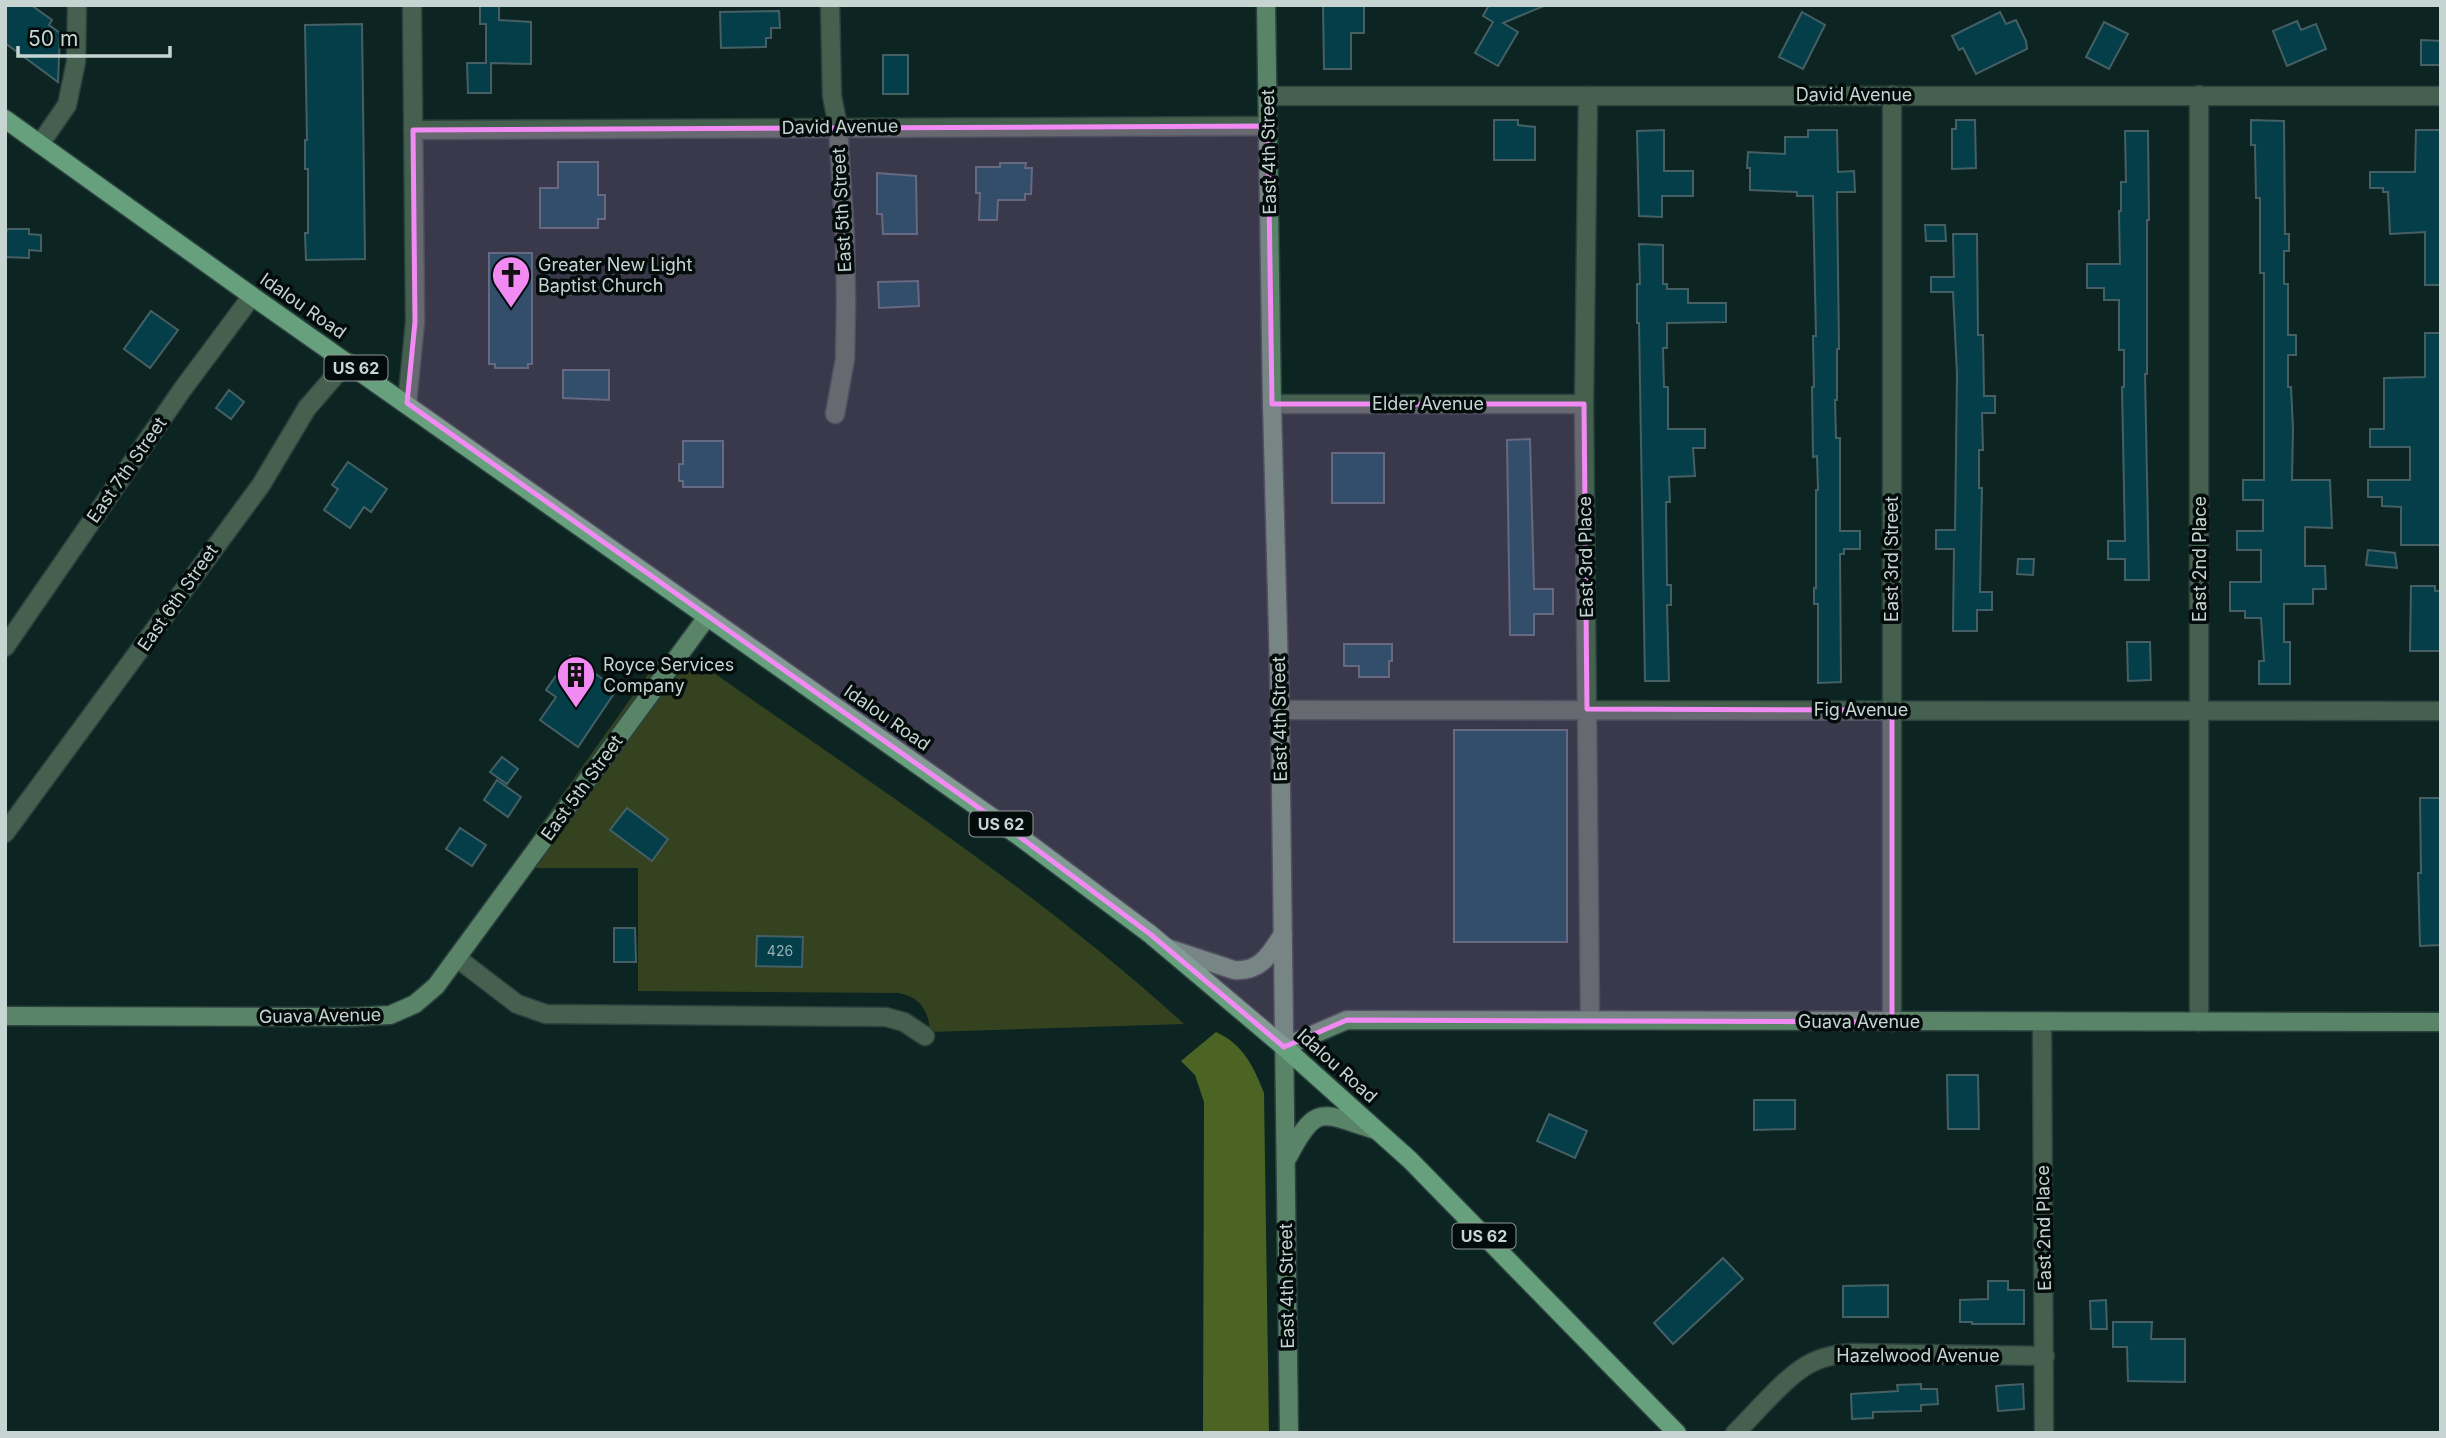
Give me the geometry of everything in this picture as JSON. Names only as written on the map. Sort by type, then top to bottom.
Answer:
[{"type":"main road","name":"Idalou Road","points":[[5,119],[1020,838],[1167,948],[1284,1047],[1410,1160],[1677,1433]]},
{"type":"street","points":[[40,144],[67,105],[76,62],[77,5]]},
{"type":"street","points":[[407,403],[415,322],[412,5]]},
{"type":"street","name":"East 5th Street","points":[[830,5],[832,96],[838,126],[846,302],[845,359],[835,414]]},
{"type":"street","name":"East 4th Street","points":[[1266,5],[1280,710],[1289,1433]]},
{"type":"street","name":"East 3rd Street","points":[[1892,95],[1892,1022]]},
{"type":"street","name":"David Avenue","points":[[1268,96],[2441,96]]},
{"type":"street","name":"East 3rd Place","points":[[1588,96],[1584,404],[1590,1019]]},
{"type":"street","name":"East 2nd Place","points":[[2199,96],[2199,1022]]},
{"type":"street","name":"David Avenue","points":[[413,130],[1268,126]]},
{"type":"street","name":"East 7th Street","points":[[5,647],[182,390],[252,296]]},
{"type":"street","name":"East 6th Street","points":[[5,833],[261,485],[307,408],[347,362]]},
{"type":"street","name":"Elder Avenue","points":[[1272,404],[1584,404]]},
{"type":"street","name":"East 5th Street","points":[[457,958],[706,617]]},
{"type":"street","name":"Fig Avenue","points":[[1280,710],[2441,711]]},
{"type":"street","points":[[1167,948],[1244,971],[1258,967],[1283,934]]},
{"type":"street","points":[[457,958],[517,1004],[546,1014],[886,1017],[904,1022],[925,1036]]},
{"type":"street","name":"Guava Avenue","points":[[5,1016],[390,1015],[415,1004],[436,986],[457,958]]},
{"type":"street","name":"Guava Avenue","points":[[1284,1047],[1347,1020],[2441,1022]]},
{"type":"street","name":"East 2nd Place","points":[[2042,1022],[2044,1433]]},
{"type":"street","points":[[1286,1160],[1303,1129],[1311,1120],[1321,1115],[1376,1130]]},
{"type":"street","name":"Hazelwood Avenue","points":[[1735,1433],[1792,1377],[1810,1363],[1826,1357],[1851,1353],[2045,1356]]},
{"type":"highlighted area","points":[[1268,126],[1272,404],[1584,404],[1587,709],[1892,710],[1892,1022],[1347,1020],[1284,1047],[1150,934],[1020,837],[407,403],[415,322],[413,130]]},
{"type":"green space","points":[[674,654],[690,656],[946,835],[1069,927],[1184,1024],[930,1032],[928,1018],[922,1006],[913,998],[899,993],[638,991],[638,868],[519,868],[513,864],[656,663]]},
{"type":"green space","points":[[1216,1032],[1233,1043],[1246,1057],[1264,1093],[1269,1433],[1203,1433],[1204,1102],[1195,1075],[1181,1061]]},
{"type":"building","points":[[5,5],[31,5],[52,20],[49,25],[60,33],[58,82],[5,43]]},
{"type":"building","points":[[480,5],[499,5],[499,20],[531,22],[531,64],[491,63],[491,93],[468,93],[467,63],[486,63],[486,24],[480,24]]},
{"type":"building","points":[[1323,5],[1364,5],[1364,33],[1351,33],[1351,69],[1324,69]]},
{"type":"building","points":[[1489,5],[1546,5],[1503,23],[1518,32],[1498,66],[1475,53],[1493,22],[1483,16]]},
{"type":"building","points":[[779,11],[780,28],[771,28],[771,38],[766,38],[766,47],[721,48],[720,12]]},
{"type":"building","points":[[1802,12],[1825,25],[1803,69],[1779,57]]},
{"type":"building","points":[[2000,12],[2006,24],[2016,20],[2027,49],[1976,74],[1963,48],[1959,50],[1952,36]]},
{"type":"building","points":[[2297,21],[2301,30],[2316,24],[2326,49],[2287,66],[2273,31]]},
{"type":"building","points":[[2104,22],[2128,34],[2109,69],[2086,57]]},
{"type":"building","points":[[362,24],[365,259],[306,260],[308,169],[305,169],[305,25]]},
{"type":"building","points":[[2421,40],[2441,41],[2441,65],[2421,65]]},
{"type":"building","points":[[883,55],[908,55],[908,94],[883,94]]},
{"type":"building","points":[[1494,120],[1518,120],[1518,125],[1535,127],[1535,160],[1494,160]]},
{"type":"building","points":[[1956,120],[1975,120],[1976,168],[1952,169],[1952,129],[1956,129]]},
{"type":"building","points":[[2251,120],[2284,121],[2285,234],[2289,234],[2289,251],[2284,251],[2284,284],[2288,284],[2288,335],[2296,335],[2296,355],[2288,355],[2288,387],[2291,387],[2293,429],[2292,480],[2330,480],[2332,528],[2305,527],[2305,566],[2325,566],[2326,589],[2313,589],[2313,604],[2284,604],[2284,642],[2290,642],[2290,684],[2259,684],[2259,661],[2264,661],[2261,618],[2245,618],[2245,611],[2230,611],[2230,582],[2261,582],[2261,550],[2237,550],[2237,531],[2263,531],[2263,500],[2243,500],[2243,480],[2264,480],[2264,273],[2260,273],[2260,198],[2256,198],[2255,145],[2251,145]]},
{"type":"building","points":[[1664,130],[1664,171],[1693,171],[1693,196],[1662,196],[1662,217],[1639,216],[1637,131]]},
{"type":"building","points":[[1808,130],[1837,130],[1838,172],[1854,171],[1855,192],[1837,192],[1839,349],[1835,400],[1836,438],[1840,438],[1840,531],[1860,531],[1860,549],[1844,549],[1844,554],[1840,554],[1841,682],[1818,683],[1818,604],[1814,604],[1818,490],[1817,456],[1813,457],[1813,336],[1816,336],[1813,196],[1797,196],[1797,192],[1750,190],[1750,168],[1747,168],[1748,152],[1785,154],[1785,137],[1808,137]]},
{"type":"building","points":[[2416,130],[2441,130],[2441,285],[2425,285],[2425,232],[2390,234],[2388,192],[2383,192],[2383,188],[2370,188],[2370,172],[2415,172]]},
{"type":"building","points":[[2125,131],[2148,131],[2145,374],[2149,580],[2125,580],[2125,559],[2108,559],[2108,541],[2125,541],[2122,387],[2124,350],[2119,350],[2119,300],[2104,300],[2104,288],[2087,288],[2087,264],[2120,264],[2119,211],[2121,182],[2126,182]]},
{"type":"building","points":[[558,162],[598,162],[598,195],[605,195],[605,219],[598,219],[598,228],[540,228],[540,188],[558,188]]},
{"type":"building","points":[[1000,163],[1026,163],[1025,168],[1032,168],[1031,194],[1025,194],[1025,200],[998,200],[997,220],[979,220],[980,193],[976,193],[976,167],[1000,167]]},
{"type":"building","points":[[877,173],[916,176],[917,234],[883,234],[882,214],[877,214]]},
{"type":"building","points":[[1925,225],[1945,225],[1946,241],[1926,241]]},
{"type":"building","points":[[8,229],[29,229],[29,234],[41,235],[41,251],[29,250],[29,258],[5,257],[5,233]]},
{"type":"building","points":[[1953,234],[1977,234],[1978,335],[1983,335],[1984,396],[1995,396],[1995,413],[1982,413],[1983,450],[1979,450],[1979,488],[1982,488],[1980,592],[1992,592],[1992,610],[1977,610],[1977,631],[1953,631],[1954,549],[1936,549],[1936,530],[1955,530],[1957,374],[1953,292],[1931,292],[1931,277],[1954,277]]},
{"type":"building","points":[[1639,244],[1663,245],[1663,284],[1667,284],[1667,289],[1688,289],[1688,303],[1726,303],[1726,322],[1667,323],[1667,348],[1663,348],[1664,387],[1668,387],[1668,429],[1705,429],[1705,448],[1693,448],[1695,476],[1669,477],[1670,502],[1666,502],[1667,585],[1671,585],[1671,605],[1667,605],[1669,681],[1645,681],[1637,323]]},
{"type":"building","name":"Greater New Light Baptist Church","points":[[489,253],[532,253],[532,364],[528,364],[528,368],[495,368],[495,364],[489,364]]},
{"type":"building","points":[[918,281],[919,306],[879,308],[878,282]]},
{"type":"building","points":[[151,311],[178,330],[150,368],[124,349]]},
{"type":"building","points":[[2425,333],[2441,333],[2441,545],[2401,545],[2401,507],[2382,506],[2382,497],[2368,497],[2368,480],[2410,480],[2410,447],[2370,447],[2370,429],[2384,429],[2384,378],[2425,377]]},
{"type":"building","points":[[563,370],[609,370],[609,400],[563,398]]},
{"type":"building","points":[[229,390],[244,402],[231,419],[216,408]]},
{"type":"building","points":[[1530,439],[1534,589],[1553,589],[1553,614],[1534,614],[1534,635],[1510,635],[1507,440]]},
{"type":"building","points":[[683,441],[723,441],[723,487],[683,487],[683,481],[679,481],[679,464],[683,464]]},
{"type":"building","points":[[1332,453],[1384,453],[1384,503],[1332,503]]},
{"type":"building","points":[[348,462],[387,489],[371,512],[364,507],[350,528],[324,510],[338,489],[332,485]]},
{"type":"building","points":[[2368,550],[2395,553],[2397,568],[2366,565]]},
{"type":"building","points":[[2018,559],[2034,559],[2033,575],[2017,574]]},
{"type":"building","points":[[2411,586],[2435,586],[2435,591],[2441,591],[2441,651],[2410,651]]},
{"type":"building","points":[[2127,642],[2150,642],[2151,680],[2128,681]]},
{"type":"building","points":[[1344,644],[1392,644],[1389,677],[1359,677],[1359,666],[1344,666]]},
{"type":"building","name":"Royce Services Company","points":[[570,656],[617,689],[578,747],[540,720],[556,697],[546,690]]},
{"type":"building","points":[[1454,730],[1567,730],[1567,942],[1454,942]]},
{"type":"building","points":[[502,757],[518,769],[507,784],[490,772]]},
{"type":"building","points":[[497,780],[521,797],[508,817],[484,800]]},
{"type":"building","points":[[2420,798],[2441,798],[2441,945],[2420,946]]},
{"type":"building","points":[[627,808],[668,839],[652,861],[610,830]]},
{"type":"building","points":[[460,828],[486,845],[472,866],[446,849]]},
{"type":"building","points":[[614,928],[635,928],[636,962],[614,962]]},
{"type":"building","points":[[757,936],[803,937],[802,967],[756,966]]},
{"type":"building","points":[[1947,1075],[1978,1075],[1979,1129],[1948,1129]]},
{"type":"building","points":[[1754,1100],[1795,1100],[1795,1129],[1754,1130]]},
{"type":"building","points":[[1549,1114],[1587,1131],[1575,1158],[1537,1141]]},
{"type":"building","points":[[1723,1258],[1743,1279],[1673,1344],[1654,1323]]},
{"type":"building","points":[[1988,1281],[2008,1281],[2008,1290],[2024,1290],[2024,1324],[1960,1322],[1960,1300],[1988,1299]]},
{"type":"building","points":[[1888,1285],[1888,1317],[1843,1317],[1843,1286]]},
{"type":"building","points":[[2106,1300],[2107,1329],[2091,1329],[2090,1301]]},
{"type":"building","points":[[2113,1322],[2152,1322],[2151,1339],[2185,1339],[2185,1382],[2128,1381],[2127,1347],[2113,1347]]},
{"type":"building","points":[[1921,1384],[1921,1389],[1937,1389],[1938,1404],[1921,1405],[1921,1411],[1873,1412],[1873,1418],[1852,1419],[1851,1394],[1898,1391],[1897,1385]]},
{"type":"building","points":[[2023,1384],[2024,1409],[1998,1411],[1996,1386]]},
{"type":"place","name":"Greater New Light Baptist Church","points":[[511,309]]},
{"type":"place","name":"Royce Services Company","points":[[576,709]]}]
